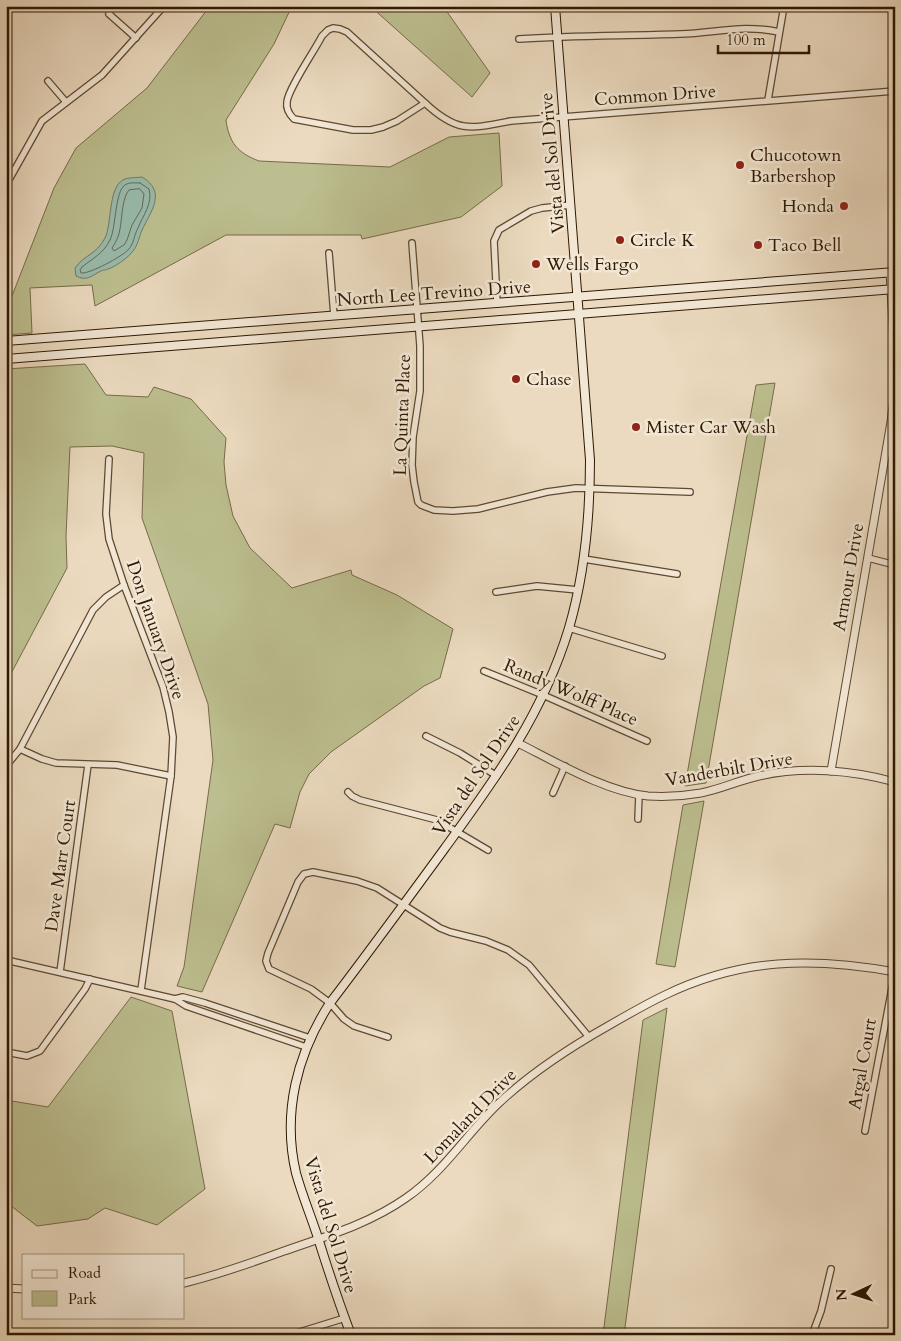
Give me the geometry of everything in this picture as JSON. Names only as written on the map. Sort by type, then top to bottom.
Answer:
[{"type":"main road","name":"Vista del Sol Drive","points":[[351,1335],[300,1186],[290,1136],[294,1091],[306,1047],[330,1003],[497,776],[518,744],[543,695],[569,628],[584,559],[590,489],[590,460],[555,6]]},
{"type":"main road","name":"North Lee Trevino Drive","points":[[6,341],[893,272]]},
{"type":"main road","points":[[749,283],[750,301]]},
{"type":"main road","name":"North Lee Trevino Drive","points":[[6,359],[893,290]]},
{"type":"street","points":[[6,181],[10,178],[37,127],[46,117],[102,75],[164,6]]},
{"type":"street","points":[[768,100],[784,6]]},
{"type":"street","points":[[110,14],[136,38]]},
{"type":"street","name":"Common Drive","points":[[425,103],[397,121],[383,127],[364,130],[298,121],[290,116],[286,103],[322,36],[333,28],[347,32],[425,103],[450,123],[467,127],[482,127],[511,121],[564,116],[895,91]]},
{"type":"street","points":[[519,39],[557,36],[683,34],[741,28],[779,32]]},
{"type":"street","points":[[48,81],[66,102]]},
{"type":"street","points":[[497,303],[494,241],[499,230],[531,211],[542,208],[571,206]]},
{"type":"street","name":"La Quinta Place","points":[[412,243],[419,327],[420,377],[413,437],[412,465],[418,502],[434,510],[469,510],[487,508],[562,489],[590,489]]},
{"type":"street","points":[[329,253],[334,316]]},
{"type":"street","points":[[893,272],[895,359]]},
{"type":"street","name":"Armour Drive","points":[[831,771],[891,422],[895,389]]},
{"type":"street","name":"Don January Drive","points":[[109,459],[107,524],[109,538],[124,585],[163,687],[173,737],[171,776],[140,990]]},
{"type":"street","points":[[590,489],[690,492]]},
{"type":"street","points":[[868,558],[895,565]]},
{"type":"street","points":[[584,559],[678,574]]},
{"type":"street","points":[[6,766],[20,748],[93,610],[106,597],[124,585]]},
{"type":"street","points":[[496,592],[537,586],[578,590]]},
{"type":"street","points":[[569,628],[662,656]]},
{"type":"street","name":"Randy Wolff Place","points":[[484,671],[647,741]]},
{"type":"street","points":[[426,736],[460,753],[497,776]]},
{"type":"street","name":"Vanderbilt Drive","points":[[518,744],[615,789],[640,795],[666,796],[691,794],[775,773],[831,771],[895,782]]},
{"type":"street","points":[[20,748],[42,759],[56,763],[117,765],[171,776]]},
{"type":"street","name":"Dave Marr Court","points":[[60,972],[88,765]]},
{"type":"street","points":[[553,793],[566,766]]},
{"type":"street","points":[[348,792],[360,800],[437,820],[488,850]]},
{"type":"street","points":[[638,819],[640,795]]},
{"type":"street","points":[[388,1037],[354,1026],[344,1019],[330,1003],[311,990],[276,974],[266,964],[268,953],[304,874],[313,872],[357,881],[377,888],[440,928],[496,945],[522,959],[589,1037]]},
{"type":"street","points":[[6,960],[175,999],[186,1006],[306,1047]]},
{"type":"street","name":"Lomaland Drive","points":[[185,1283],[233,1269],[374,1218],[417,1190],[437,1172],[488,1114],[543,1066],[589,1037],[665,995],[705,979],[732,971],[765,965],[804,962],[845,964],[895,972]]},
{"type":"street","name":"Argal Court","points":[[865,1131],[895,972]]},
{"type":"street","points":[[6,1052],[26,1056],[40,1051],[85,989],[90,979]]},
{"type":"street","points":[[175,999],[183,998],[205,1002],[310,1038]]},
{"type":"street","points":[[812,1335],[821,1311],[831,1269]]},
{"type":"street","points":[[6,1288],[22,1289]]},
{"type":"street","points":[[290,1335],[345,1318]]},
{"type":"green space","points":[[210,6],[292,6],[274,44],[226,120],[229,135],[240,151],[259,161],[390,167],[449,137],[499,133],[502,186],[461,217],[362,239],[361,235],[226,235],[95,306],[92,285],[30,288],[32,333],[6,335],[6,290],[12,296],[54,188],[76,148],[147,88]]},
{"type":"green space","points":[[370,6],[443,6],[490,73],[472,97]]},
{"type":"green space","points":[[85,364],[106,395],[148,397],[154,387],[191,399],[226,438],[224,462],[226,485],[233,516],[250,548],[292,588],[351,570],[352,575],[397,595],[453,629],[440,678],[424,686],[331,752],[309,774],[300,792],[290,828],[275,824],[202,992],[177,986],[184,967],[213,760],[208,704],[142,518],[144,453],[112,446],[70,447],[66,536],[67,568],[6,683],[6,369]]},
{"type":"green space","points":[[775,383],[706,783],[685,786],[756,385]]},
{"type":"green space","points":[[704,801],[675,967],[656,964],[683,805]]},
{"type":"green space","points":[[131,997],[172,1011],[205,1189],[157,1225],[105,1208],[88,1219],[37,1226],[6,1202],[6,1100],[48,1107]]},
{"type":"green space","points":[[667,1008],[624,1335],[603,1335],[643,1020]]},
{"type":"water","points":[[142,177],[154,189],[155,202],[135,249],[125,259],[111,268],[86,278],[76,276],[75,268],[98,248],[105,238],[113,198],[118,184],[125,179]]},
{"type":"place","name":"Chucotown Barbershop","points":[[740,165]]},
{"type":"place","name":"Honda","points":[[844,206]]},
{"type":"place","name":"Circle K","points":[[620,240]]},
{"type":"place","name":"Taco Bell","points":[[758,245]]},
{"type":"place","name":"Wells Fargo","points":[[536,264]]},
{"type":"place","name":"Chase","points":[[516,379]]},
{"type":"place","name":"Mister Car Wash","points":[[636,427]]}]
